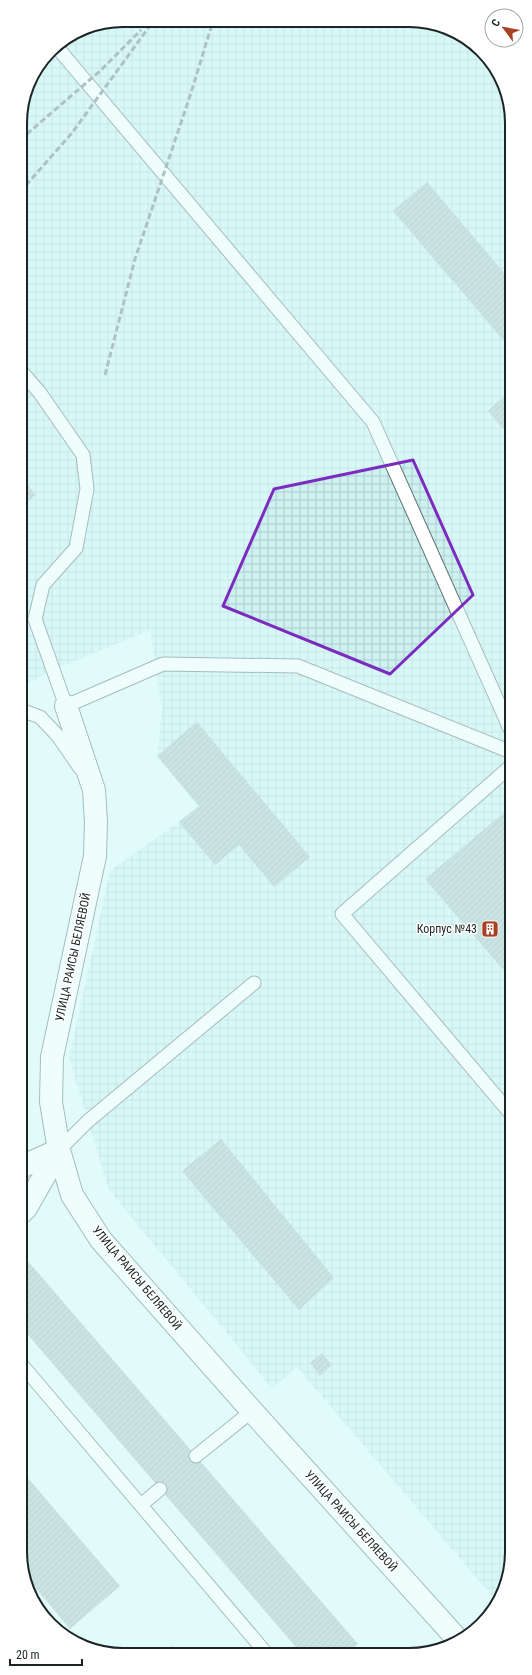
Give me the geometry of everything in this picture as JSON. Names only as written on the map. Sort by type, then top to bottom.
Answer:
[{"type":"street","name":"УЛИЦА РАИСЫ БЕЛЯЕВОЙ","points":[[66,706],[94,790],[96,822],[95,856],[52,1057],[51,1102],[59,1150],[72,1195],[101,1240],[252,1411],[455,1636]]},
{"type":"street","points":[[27,1165],[59,1150]]},
{"type":"street","points":[[27,1206],[59,1150]]},
{"type":"lane","points":[[60,51],[373,422],[505,718]]},
{"type":"lane","points":[[27,379],[40,393],[82,455],[87,489],[76,548],[43,585],[36,619],[66,706],[163,664],[298,666],[505,750]]},
{"type":"lane","points":[[27,712],[40,717],[58,736],[94,790]]},
{"type":"lane","points":[[505,771],[342,914],[505,1107]]},
{"type":"lane","points":[[59,1150],[88,1121],[254,983]]},
{"type":"lane","points":[[27,1371],[262,1648]]},
{"type":"lane","points":[[196,1456],[252,1411]]},
{"type":"lane","points":[[141,1505],[160,1489]]},
{"type":"highlighted area","points":[[413,460],[473,595],[390,674],[223,606],[274,489]]},
{"type":"shaded area","points":[[123,27],[409,27],[440,32],[457,40],[477,55],[485,64],[495,80],[500,92],[505,116],[505,1559],[500,1583],[493,1598],[297,1367],[272,1388],[109,1190],[69,1058],[110,871],[179,822],[198,806],[157,756],[162,709],[150,630],[53,670],[27,683],[27,503],[36,495],[27,484],[27,116],[30,98],[37,80],[47,64],[64,47],[80,37],[92,32]]},
{"type":"building","points":[[427,182],[505,274],[505,342],[393,211]]},
{"type":"building","points":[[505,396],[505,431],[488,411]]},
{"type":"building","points":[[27,484],[36,495],[27,503]]},
{"type":"building","points":[[197,722],[310,857],[274,887],[239,845],[215,865],[179,822],[199,806],[157,756]]},
{"type":"building","name":"Корпус №43","points":[[505,812],[505,972],[425,879]]},
{"type":"building","points":[[221,1139],[334,1278],[299,1310],[182,1171]]},
{"type":"building","points":[[27,1260],[358,1644],[354,1648],[297,1648],[27,1334]]},
{"type":"building","points":[[322,1353],[332,1365],[320,1376],[310,1363]]},
{"type":"building","points":[[27,1477],[120,1586],[70,1629],[32,1583],[27,1552]]},
{"type":"railway","points":[[27,184],[72,133],[149,27]]},
{"type":"railway","points":[[105,375],[135,259],[190,96],[211,27]]},
{"type":"railway","points":[[27,134],[100,71],[141,30]]},
{"type":"place","name":"Корпус №43","points":[[490,929]]}]
